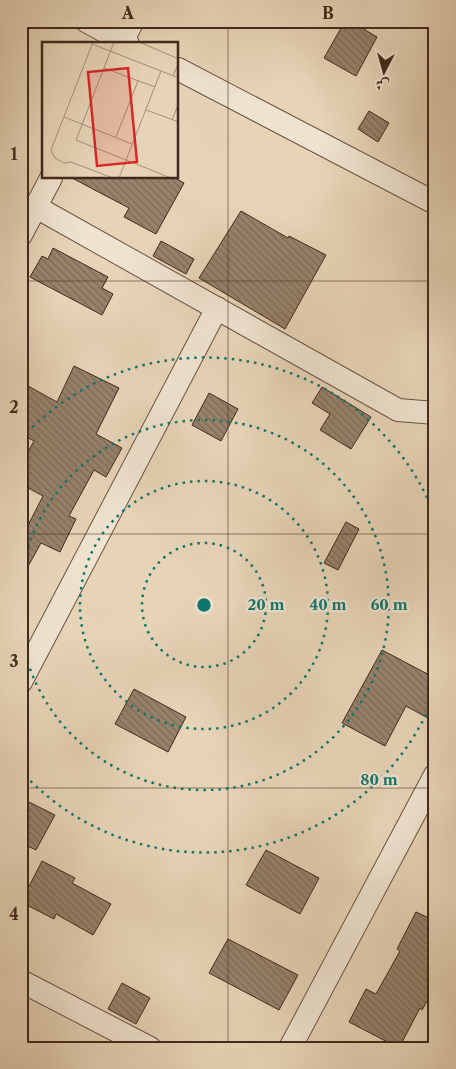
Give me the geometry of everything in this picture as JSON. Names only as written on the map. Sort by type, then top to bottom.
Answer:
[{"type":"street","points":[[86,21],[126,37]]},
{"type":"street","points":[[179,70],[435,203]]},
{"type":"street","points":[[21,236],[51,179]]},
{"type":"street","points":[[36,207],[398,410],[435,413]]},
{"type":"street","points":[[21,682],[217,308]]},
{"type":"street","points":[[290,1048],[435,775]]},
{"type":"street","points":[[21,981],[150,1048]]},
{"type":"building","points":[[345,21],[350,21],[377,37],[356,76],[324,58]]},
{"type":"building","points":[[369,111],[389,123],[378,142],[358,129]]},
{"type":"building","points":[[74,179],[177,179],[184,183],[156,234],[124,217],[129,208]]},
{"type":"building","points":[[241,211],[288,238],[289,236],[326,255],[285,329],[199,278]]},
{"type":"building","points":[[161,241],[194,259],[186,274],[153,256]]},
{"type":"building","points":[[53,248],[108,277],[102,288],[113,294],[102,315],[30,277],[42,256],[48,259]]},
{"type":"building","points":[[74,366],[119,388],[96,434],[122,448],[106,477],[94,470],[69,516],[76,519],[60,552],[41,543],[21,579],[21,539],[43,496],[21,484],[21,465],[34,441],[21,434],[21,382],[57,402]]},
{"type":"building","points":[[322,387],[371,417],[351,449],[320,430],[330,414],[312,403]]},
{"type":"building","points":[[209,393],[238,409],[221,441],[192,425]]},
{"type":"building","points":[[346,522],[359,529],[338,570],[324,563]]},
{"type":"building","points":[[382,650],[435,678],[435,722],[406,706],[385,746],[342,723]]},
{"type":"building","points":[[134,689],[186,717],[168,752],[115,724]]},
{"type":"building","points":[[21,798],[55,815],[36,850],[21,843]]},
{"type":"building","points":[[266,850],[319,878],[300,914],[246,885]]},
{"type":"building","points":[[42,861],[75,878],[72,883],[111,904],[93,935],[56,914],[54,919],[21,902]]},
{"type":"building","points":[[416,912],[435,921],[435,987],[422,1010],[420,1008],[399,1048],[349,1022],[366,989],[376,994],[400,951],[397,949]]},
{"type":"building","points":[[228,939],[298,975],[279,1010],[209,973]]},
{"type":"building","points":[[122,983],[150,998],[136,1024],[108,1009]]}]
